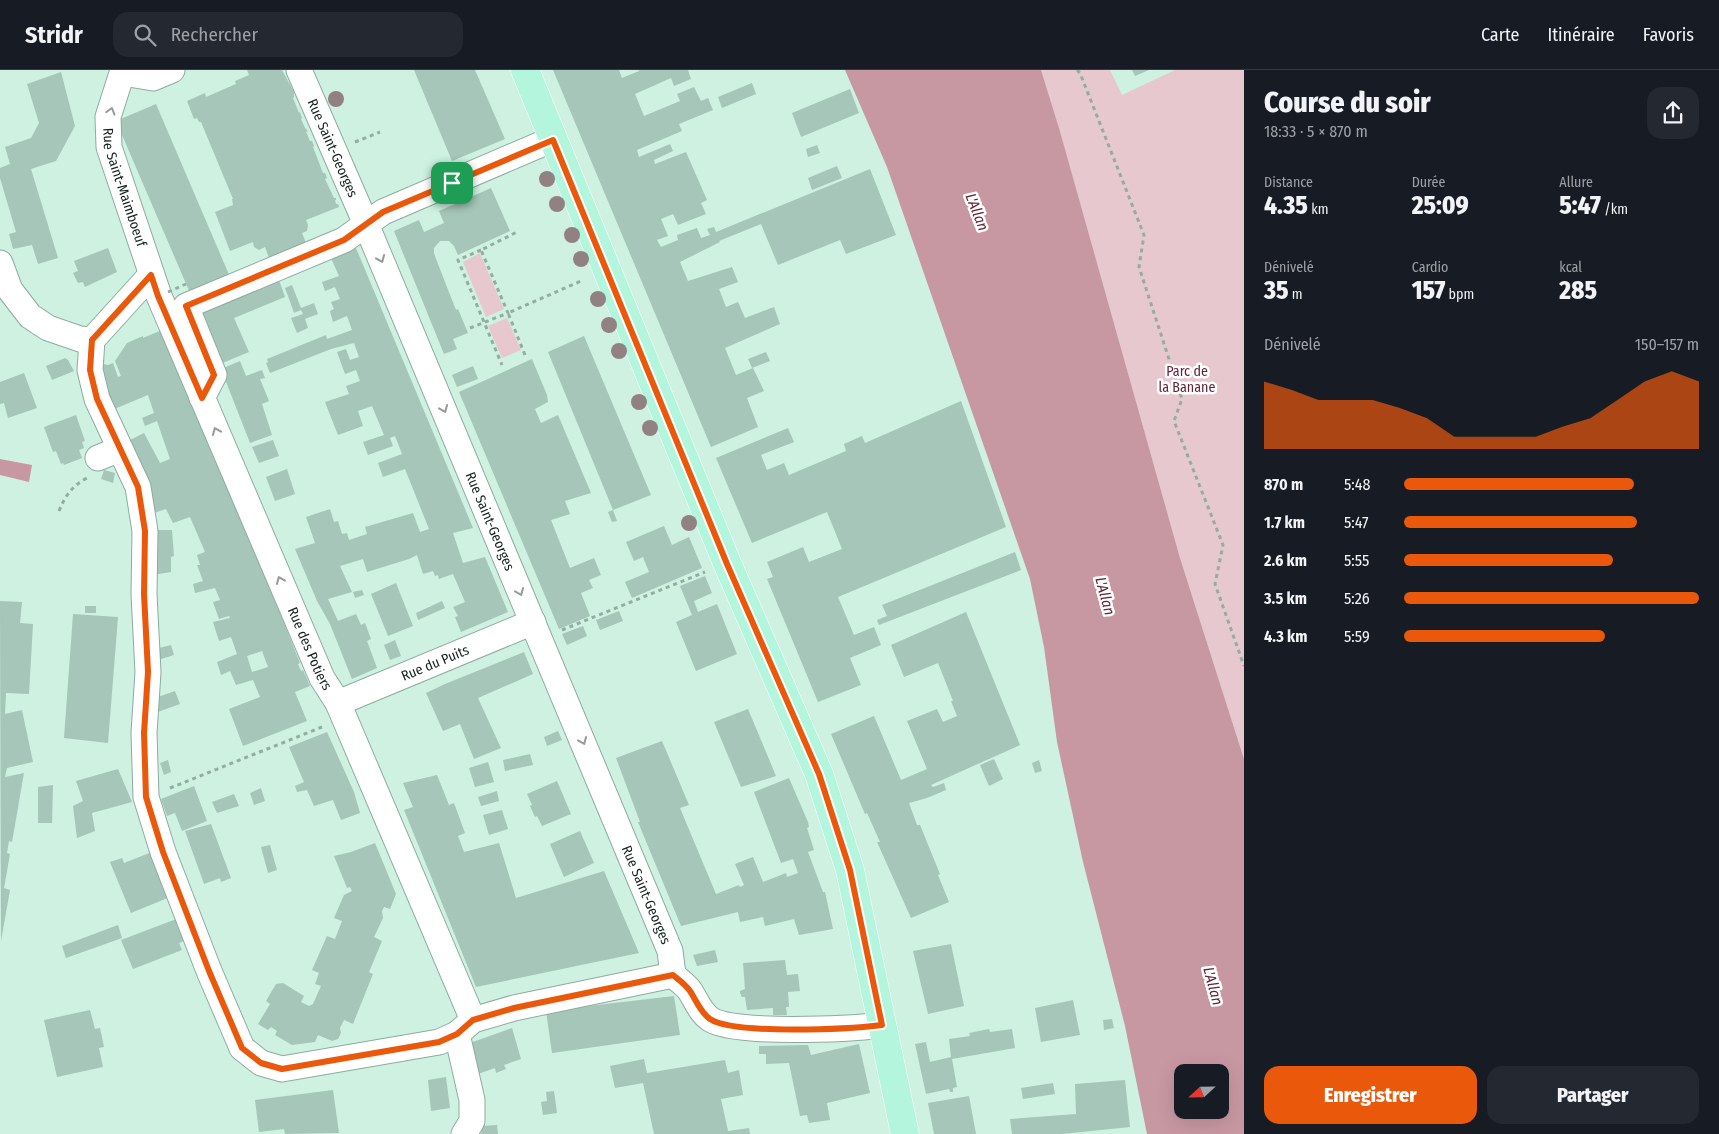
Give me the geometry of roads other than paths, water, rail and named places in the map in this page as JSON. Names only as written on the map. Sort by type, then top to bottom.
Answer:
[{"type":"main road","points":[[525,70],[727,564],[819,774],[850,870],[905,1134]]},
{"type":"street","points":[[123,71],[152,78],[172,70]]},
{"type":"street","name":"Rue Saint-Georges","points":[[299,70],[366,224],[670,951],[673,975]]},
{"type":"street","name":"Rue Saint-Maimboeuf","points":[[123,71],[108,117],[109,147],[160,283]]},
{"type":"street","points":[[202,398],[214,375],[186,306],[344,240],[383,212],[553,140]]},
{"type":"street","points":[[0,263],[10,290],[30,316],[48,328],[80,339],[92,340],[160,283]]},
{"type":"street","name":"Rue des Potiers","points":[[160,283],[158,296],[322,678],[341,711],[465,1027],[472,1100],[472,1121],[464,1134]]},
{"type":"street","points":[[92,340],[90,370],[97,399],[104,460],[138,487],[145,531],[144,594],[148,672],[144,733],[146,797],[163,852],[209,971],[242,1048],[261,1063],[282,1069],[439,1042],[465,1027],[514,1008],[673,975],[689,989],[699,1007],[710,1018],[725,1025],[749,1028],[855,1028],[882,1025]]},
{"type":"street","name":"Rue du Puits","points":[[341,711],[536,631]]},
{"type":"water","name":"L'Allan","points":[[845,70],[1041,70],[1180,558],[1244,759],[1244,1134],[1147,1134],[1125,1026],[1083,862],[1057,742],[1044,647],[1030,579],[887,167]]},
{"type":"water","points":[[0,459],[32,465],[29,482],[0,475]]},
{"type":"park label","name":"Parc de la Banane","points":[[1187,380]]}]
